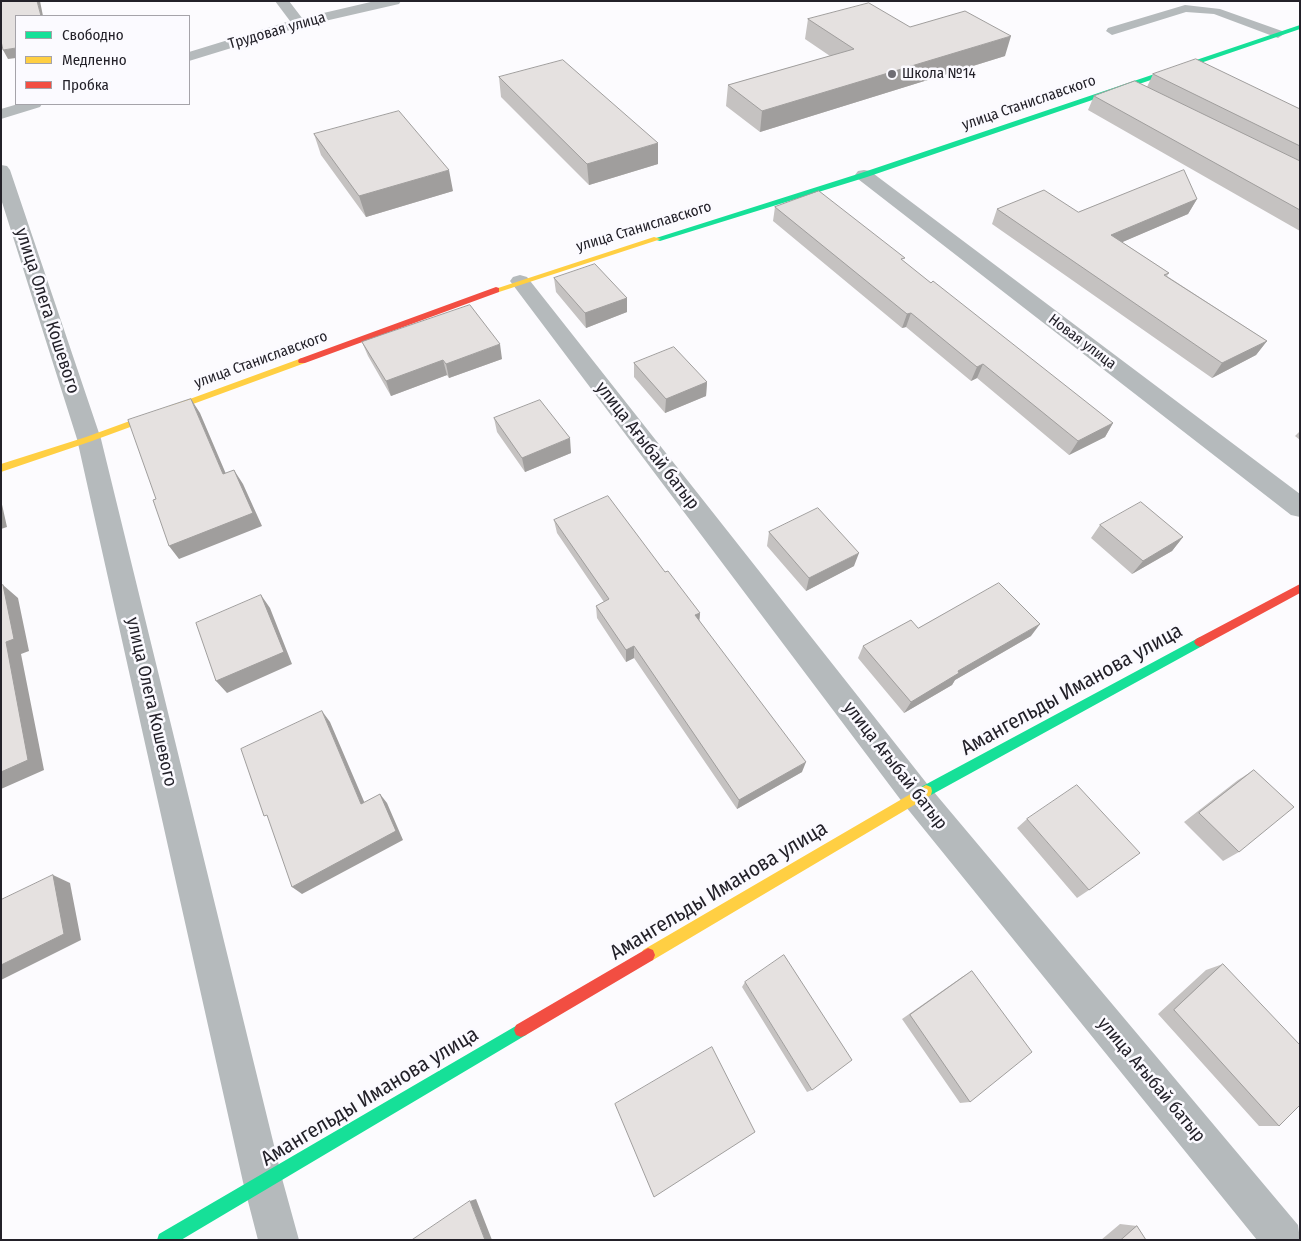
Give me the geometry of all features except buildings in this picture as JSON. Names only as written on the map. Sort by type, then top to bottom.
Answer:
[{"type":"street","points":[[282,1],[299,23]]},
{"type":"street","name":"Трудовая улица","points":[[190,57],[299,23],[394,1]]},
{"type":"street","name":"улица Станиславского","points":[[1,468],[89,439],[520,281],[864,175],[1300,27]]},
{"type":"street","points":[[1127,86],[1144,95]]},
{"type":"street","points":[[1,114],[31,105]]},
{"type":"street","name":"улица Олега Кошевого","points":[[1,170],[89,439],[263,1182],[279,1240]]},
{"type":"street","name":"Новая улица","points":[[864,175],[1300,508]]},
{"type":"street","name":"улица Ағыбай батыр","points":[[520,281],[917,796],[1283,1240]]},
{"type":"street","name":"Амангельды Иманова улица","points":[[165,1240],[917,796],[1300,588]]},
{"type":"lane","points":[[1112,31],[1184,8],[1216,11],[1278,34]]},
{"type":"traffic: fast","points":[[657,239],[864,175],[1300,27]]},
{"type":"traffic: fast","points":[[926,791],[1200,642]]},
{"type":"traffic: fast","points":[[165,1240],[521,1030]]},
{"type":"traffic: slow","points":[[496,290],[657,239]]},
{"type":"traffic: slow","points":[[1,468],[89,439],[302,361]]},
{"type":"traffic: slow","points":[[648,955],[926,791]]},
{"type":"traffic: jam","points":[[302,361],[496,290]]},
{"type":"traffic: jam","points":[[1200,642],[1300,588]]},
{"type":"traffic: jam","points":[[521,1030],[648,955]]},
{"type":"place","name":"Школа №14","points":[[892,74]]}]
